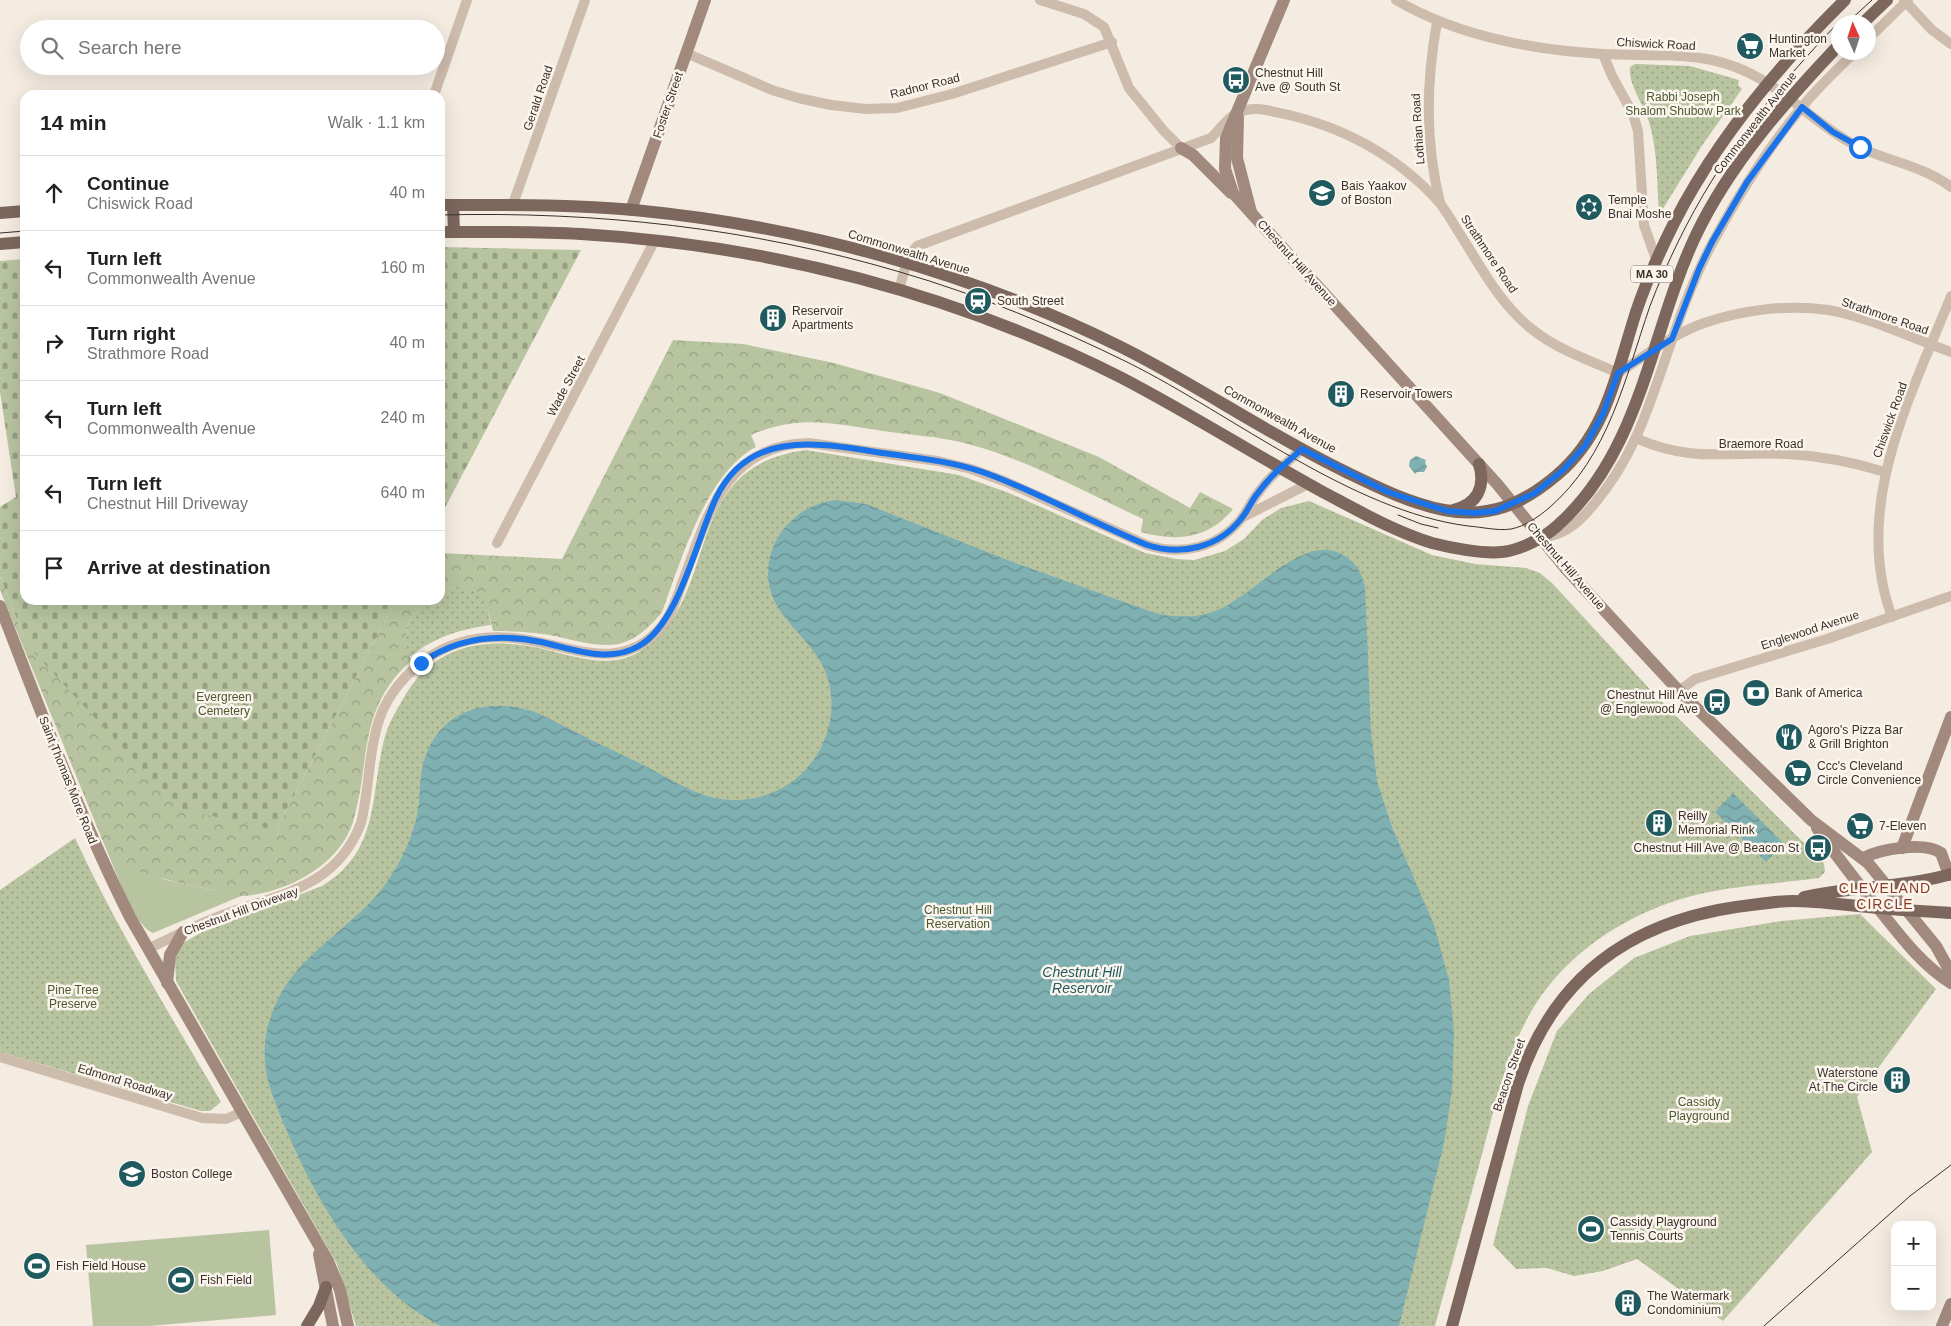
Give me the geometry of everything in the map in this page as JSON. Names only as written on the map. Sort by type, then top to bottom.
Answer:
[{"type":"main road","name":"Foster Street","points":[[631,210],[705,0]]},
{"type":"main road","name":"Chestnut Hill Avenue","points":[[1284,0],[1226,138],[1224,153],[1229,186],[1240,202],[1478,464],[1567,570],[1679,691],[1811,820],[1863,858],[1936,946],[1951,973]]},
{"type":"main road","name":"Commonwealth Avenue","points":[[446,205],[514,204],[631,210],[760,228],[906,262],[1006,297],[1091,333],[1192,385],[1302,449],[1388,492],[1447,511],[1486,512],[1513,504],[1535,493],[1563,470],[1585,446],[1603,414],[1618,373],[1638,306],[1657,262],[1696,183],[1768,83],[1845,0]]},
{"type":"main road","points":[[1871,15],[1887,0]]},
{"type":"main road","name":"Commonwealth Avenue","points":[[445,232],[538,232],[655,240],[778,259],[899,290],[1003,326],[1117,376],[1280,469],[1385,524],[1439,545],[1502,552],[1540,538],[1556,527],[1571,512],[1610,461],[1628,425],[1681,270],[1714,200],[1733,170],[1791,98],[1831,54]]},
{"type":"main road","name":"Chestnut Hill Avenue","points":[[1238,112],[1237,158],[1251,213]]},
{"type":"main road","points":[[1182,148],[1193,156],[1240,202]]},
{"type":"main road","points":[[446,205],[454,232]]},
{"type":"main road","points":[[0,213],[20,211]]},
{"type":"main road","points":[[0,244],[20,242]]},
{"type":"main road","points":[[1447,511],[1466,506],[1478,496],[1482,480],[1478,464]]},
{"type":"main road","name":"Saint Thomas More Road","points":[[0,606],[86,826],[118,894],[148,949]]},
{"type":"main road","points":[[1902,848],[1947,736],[1951,718]]},
{"type":"main road","name":"Chestnut Hill Avenue","points":[[1811,820],[1861,888],[1916,954],[1940,976],[1951,983]]},
{"type":"main road","points":[[1863,858],[1883,851],[1902,848],[1936,850],[1944,858],[1950,874]]},
{"type":"main road","name":"Beacon Street","points":[[1452,1326],[1521,1076],[1534,1041],[1561,1002],[1581,978],[1601,960],[1654,928],[1710,912],[1790,901],[1826,892],[1887,886],[1950,874]]},
{"type":"main road","name":"Beacon Street","points":[[1790,901],[1951,913]]},
{"type":"main road","points":[[168,983],[170,955],[183,932]]},
{"type":"main road","points":[[148,949],[316,1239],[335,1275],[348,1326]]},
{"type":"main road","points":[[316,1239],[333,1326]]},
{"type":"main road","points":[[307,1326],[319,1306],[326,1287]]},
{"type":"main road","points":[[1942,1326],[1951,1304]]},
{"type":"street","points":[[445,63],[467,0]]},
{"type":"street","name":"Gerald Road","points":[[514,204],[585,0]]},
{"type":"street","points":[[1040,0],[1092,17],[1104,27],[1112,42],[1129,88],[1163,130],[1182,148]]},
{"type":"street","name":"Chiswick Road","points":[[1396,0],[1437,22],[1529,46],[1603,54],[1689,56],[1724,64],[1768,83],[1849,142],[1920,168],[1951,187]]},
{"type":"street","points":[[1876,31],[1906,1],[1932,30],[1951,44]]},
{"type":"street","name":"Lothian Road","points":[[1437,22],[1428,78],[1428,114],[1435,182],[1440,204]]},
{"type":"street","name":"Radnor Road","points":[[686,53],[772,90],[831,105],[866,109],[897,108],[952,94],[1112,42]]},
{"type":"street","points":[[1603,54],[1612,76],[1633,114],[1638,131],[1644,225],[1657,262]]},
{"type":"street","name":"Commonwealth Avenue","points":[[1540,538],[1562,532],[1581,520],[1616,477],[1638,438],[1672,339],[1699,269],[1712,242],[1747,182],[1802,107],[1847,60]]},
{"type":"street","points":[[436,90],[441,75]]},
{"type":"street","name":"Strathmore Road","points":[[1238,112],[1257,108],[1304,118],[1345,132],[1388,159],[1421,185],[1440,204],[1492,284],[1515,313],[1533,330],[1568,352],[1618,373],[1672,339],[1716,320],[1756,311],[1793,308],[1844,314],[1951,352]]},
{"type":"street","points":[[899,290],[906,262],[911,252],[923,242],[1211,138],[1238,112]]},
{"type":"street","name":"Wade Street","points":[[497,543],[655,240]]},
{"type":"street","name":"Chiswick Road","points":[[1892,617],[1882,586],[1879,552],[1879,518],[1885,472],[1893,442],[1951,296]]},
{"type":"street","name":"Braemore Road","points":[[1638,438],[1653,446],[1688,454],[1804,456],[1843,461],[1885,472]]},
{"type":"street","name":"Chestnut Hill Driveway","points":[[148,949],[228,913],[301,888],[319,878],[343,856],[351,846],[361,823],[376,734],[383,711],[403,679],[431,656],[462,642],[492,637],[526,640],[606,655],[628,651],[647,640],[662,626],[670,613],[718,494],[745,464],[766,451],[788,445],[809,443],[938,461],[971,468],[1159,549],[1180,550],[1202,546],[1224,536],[1243,518],[1308,484]]},
{"type":"street","name":"Chestnut Hill Driveway","points":[[1243,518],[1257,494],[1302,449]]},
{"type":"street","name":"Englewood Avenue","points":[[1679,691],[1695,679],[1892,617],[1951,596]]},
{"type":"street","name":"Edmond Roadway","points":[[0,1057],[202,1118],[226,1119],[242,1112]]},
{"type":"green space","name":"Rabbi Joseph Shalom Shubow Park","points":[[1635,64],[1690,66],[1739,80],[1738,85],[1742,89],[1703,144],[1659,215],[1657,168],[1652,133],[1647,115],[1631,81],[1630,67]]},
{"type":"green space","points":[[445,247],[581,250],[445,508]]},
{"type":"green space","name":"Evergreen Cemetery","points":[[20,259],[20,605],[393,605],[276,830],[180,809],[27,645],[0,576],[0,507],[16,497],[0,392],[0,261]]},
{"type":"green space","points":[[673,340],[743,344],[834,363],[940,393],[1099,457],[1190,508],[1200,492],[1233,509],[1213,527],[1191,536],[1167,537],[1154,535],[1141,532],[1143,519],[1035,468],[991,451],[957,441],[934,437],[828,423],[799,423],[768,429],[751,435],[756,447],[738,459],[723,477],[709,497],[697,520],[662,612],[637,636],[625,642],[601,645],[555,636],[493,631],[487,606],[456,587],[445,590],[445,553],[562,559]]},
{"type":"green space","name":"Chestnut Hill Reservoir","points":[[806,450],[959,475],[1009,493],[1145,553],[1176,559],[1194,560],[1225,551],[1244,539],[1262,520],[1281,508],[1309,501],[1432,555],[1475,564],[1526,568],[1540,573],[1553,584],[1657,697],[1818,857],[1824,864],[1825,872],[1819,878],[1748,886],[1695,895],[1655,908],[1633,918],[1591,945],[1555,979],[1527,1019],[1506,1069],[1435,1326],[356,1326],[337,1264],[176,981],[175,960],[180,945],[200,933],[322,886],[341,872],[354,856],[363,839],[369,821],[385,735],[389,724],[403,699],[430,666],[446,656],[463,649],[481,645],[522,645],[579,658],[604,661],[628,657],[639,652],[665,629],[683,600],[718,507],[737,481],[765,461]]},
{"type":"green space","points":[[0,576],[27,645],[276,830],[393,605],[423,605],[414,614],[407,627],[408,651],[411,661],[394,679],[382,698],[374,717],[368,737],[353,822],[346,838],[336,852],[323,864],[293,883],[259,894],[243,896],[231,895],[161,878],[111,861],[0,590]]},
{"type":"green space","points":[[456,587],[476,590],[487,606],[491,625],[448,635],[428,644],[409,657],[406,631],[411,618],[423,605],[445,605],[445,590]]},
{"type":"green space","name":"Pine Tree Preserve","points":[[75,838],[127,939],[221,1102],[210,1111],[201,1111],[0,1052],[0,890]]},
{"type":"green space","points":[[111,861],[166,880],[241,896],[153,933],[146,929],[134,912]]},
{"type":"green space","name":"Cassidy Playground","points":[[1860,914],[1936,989],[1857,1097],[1872,1152],[1723,1321],[1637,1259],[1603,1271],[1574,1276],[1547,1268],[1516,1269],[1493,1245],[1528,1106],[1557,1031],[1589,994],[1634,958],[1690,936],[1781,921]]},
{"type":"green space","name":"Fish Field","points":[[269,1230],[276,1315],[149,1326],[93,1326],[86,1245]]},
{"type":"water","points":[[1416,456],[1426,460],[1427,467],[1424,472],[1417,472],[1415,474],[1409,466],[1410,460]]},
{"type":"water","name":"Chestnut Hill Reservoir","points":[[836,500],[866,504],[1010,561],[1155,613],[1170,616],[1192,616],[1215,611],[1245,594],[1294,559],[1310,552],[1326,550],[1341,554],[1357,568],[1362,576],[1365,587],[1371,732],[1377,781],[1392,827],[1434,925],[1449,980],[1454,1033],[1452,1090],[1444,1143],[1399,1326],[441,1326],[414,1310],[389,1289],[366,1265],[346,1239],[327,1211],[311,1182],[296,1152],[275,1101],[266,1069],[266,1036],[275,1005],[290,979],[318,949],[365,908],[379,893],[396,868],[409,841],[415,822],[422,769],[433,740],[457,716],[488,706],[505,706],[540,714],[704,795],[719,799],[749,799],[764,796],[790,783],[812,762],[823,743],[830,722],[830,690],[822,664],[814,651],[776,604],[770,590],[769,562],[779,536],[793,519],[812,506]]},
{"type":"water","points":[[1733,793],[1784,844],[1766,862],[1715,812]]},
{"type":"tram line","points":[[1856,15],[1872,0]]},
{"type":"tram line","points":[[445,215],[557,216],[673,226],[787,244],[900,272],[988,301],[1045,324],[1129,363],[1169,384],[1337,482],[1381,502],[1424,517],[1468,526],[1511,529],[1527,523],[1549,508],[1570,487],[1587,465],[1613,414],[1653,298],[1694,211],[1749,126],[1791,74],[1831,30]]},
{"type":"tram line","points":[[0,233],[20,231]]},
{"type":"tram line","points":[[1398,515],[1438,528]]},
{"type":"tram line","points":[[1764,1326],[1910,1196],[1951,1165]]},
{"type":"place","name":"Huntington Market","points":[[1750,46]]},
{"type":"place","name":"Chestnut Hill Ave @ South St","points":[[1236,80]]},
{"type":"place","name":"Bais Yaakov of Boston","points":[[1322,193]]},
{"type":"place","name":"Temple Bnai Moshe","points":[[1589,207]]},
{"type":"place","name":"South Street","points":[[978,301]]},
{"type":"place","name":"Reservoir Apartments","points":[[773,318]]},
{"type":"place","name":"Reservoir Towers","points":[[1341,394]]},
{"type":"place","name":"Bank of America","points":[[1756,693]]},
{"type":"place","name":"Chestnut Hill Ave @ Englewood Ave","points":[[1717,702]]},
{"type":"place","name":"Agoro's Pizza Bar & Grill Brighton","points":[[1789,737]]},
{"type":"place","name":"Ccc's Cleveland Circle Convenience","points":[[1798,773]]},
{"type":"place","name":"Reilly Memorial Rink","points":[[1659,823]]},
{"type":"place","name":"7-Eleven","points":[[1860,826]]},
{"type":"place","name":"Chestnut Hill Ave @ Beacon St","points":[[1818,848]]},
{"type":"place","name":"Waterstone At The Circle","points":[[1897,1080]]},
{"type":"place","name":"Boston College","points":[[132,1174]]},
{"type":"place","name":"Cassidy Playground Tennis Courts","points":[[1591,1229]]},
{"type":"place","name":"Fish Field House","points":[[37,1266]]},
{"type":"place","name":"Fish Field","points":[[181,1280]]},
{"type":"place","name":"The Watermark Condominium","points":[[1628,1303]]},
{"type":"district","name":"CLEVELAND CIRCLE","points":[[1885,896]]},
{"type":"route","points":[[421,663],[440,650],[472,639],[492,637],[514,638],[606,655],[618,654],[638,646],[654,634],[668,618],[718,494],[726,482],[734,473],[756,456],[781,446],[809,443],[938,461],[971,468],[1147,545],[1170,551],[1202,546],[1224,536],[1243,518],[1250,504],[1270,478],[1302,449],[1388,492],[1428,506],[1464,513],[1495,511],[1504,508],[1535,493],[1563,470],[1585,446],[1594,432],[1611,395],[1618,373],[1672,339],[1699,269],[1712,242],[1768,150],[1802,107],[1833,132],[1860,147]]},
{"type":"park label","name":"Chestnut Hill Reservation","points":[[958,917]]}]
